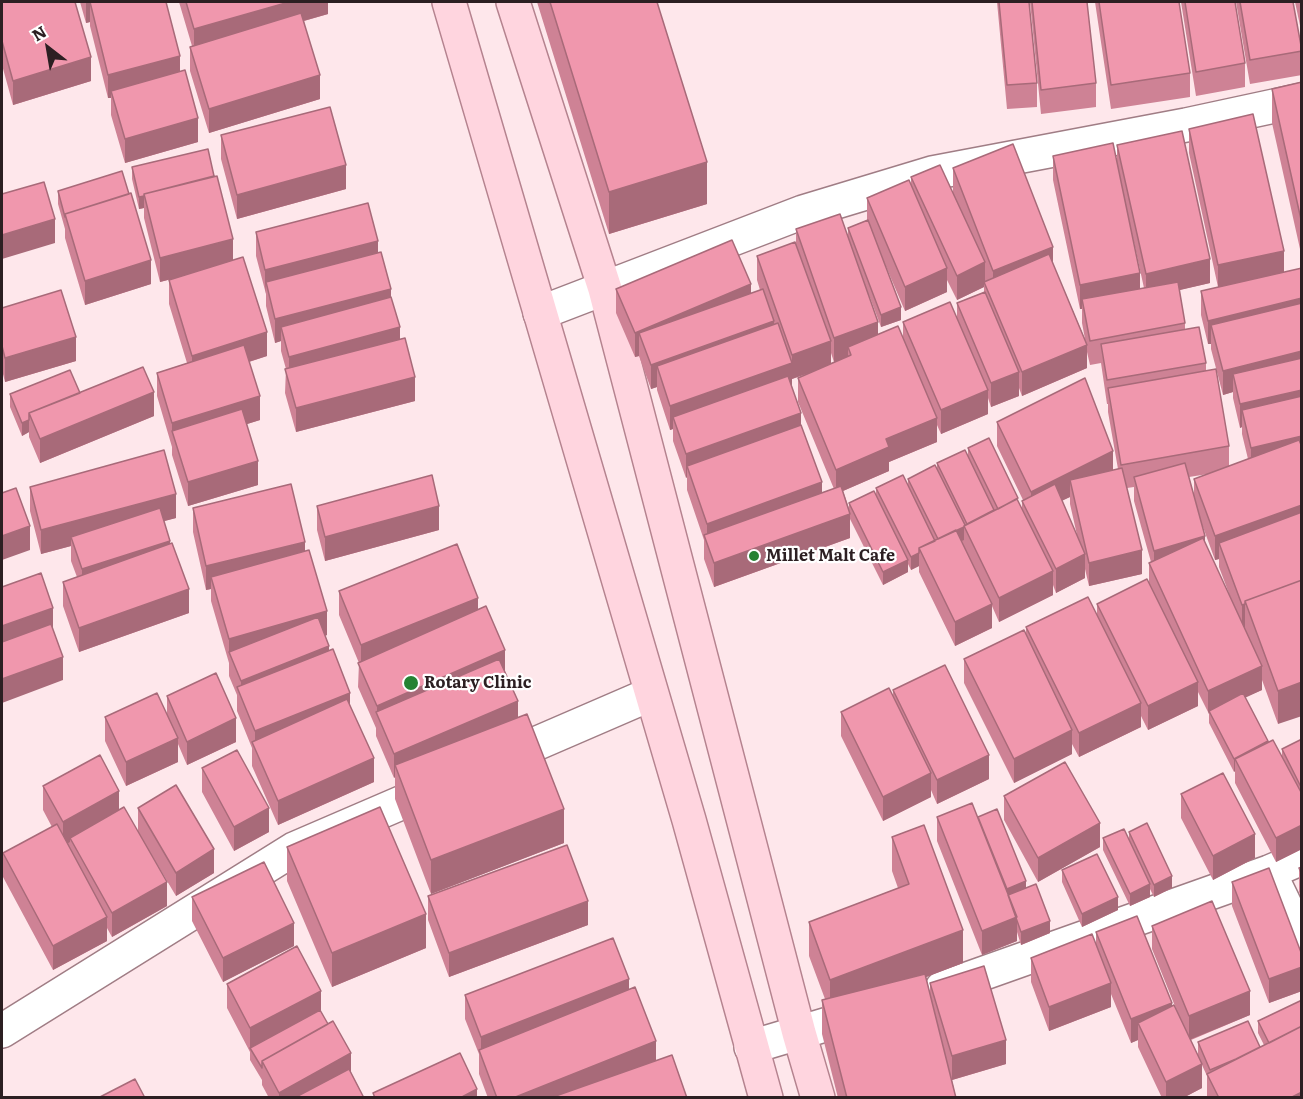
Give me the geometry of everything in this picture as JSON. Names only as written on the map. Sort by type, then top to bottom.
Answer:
[{"type":"main road","points":[[449,2],[688,820],[766,1098]]},
{"type":"main road","points":[[513,2],[605,289],[799,1033],[818,1098]]},
{"type":"street","points":[[540,314],[803,212],[932,172],[1186,125],[1302,100]]},
{"type":"street","points":[[2,1031],[294,849],[651,694]]},
{"type":"street","points":[[752,1047],[905,1001],[1269,872],[1302,858]]},
{"type":"street","points":[[1269,872],[1302,940]]},
{"type":"building","points":[[2,2],[75,2],[91,57],[13,81],[2,41]]},
{"type":"building","points":[[90,2],[166,2],[180,56],[108,75]]},
{"type":"building","points":[[186,2],[289,2],[194,29]]},
{"type":"building","points":[[550,2],[657,2],[707,162],[609,192]]},
{"type":"building","points":[[999,2],[1029,2],[1037,83],[1007,85]]},
{"type":"building","points":[[1032,2],[1087,2],[1096,83],[1041,90]]},
{"type":"building","points":[[1099,2],[1179,2],[1190,73],[1111,85]]},
{"type":"building","points":[[1185,2],[1235,2],[1245,63],[1196,72]]},
{"type":"building","points":[[1240,2],[1293,2],[1302,51],[1250,60]]},
{"type":"building","points":[[301,13],[320,75],[209,109],[190,47]]},
{"type":"building","points":[[185,70],[198,118],[125,139],[111,91]]},
{"type":"building","points":[[1302,82],[1302,224],[1272,89]]},
{"type":"building","points":[[330,107],[346,165],[237,195],[221,135]]},
{"type":"building","points":[[1253,114],[1284,251],[1218,265],[1189,129]]},
{"type":"building","points":[[1182,131],[1210,259],[1146,274],[1117,145]]},
{"type":"building","points":[[1113,143],[1140,273],[1080,285],[1053,156]]},
{"type":"building","points":[[1013,144],[1053,247],[993,271],[953,168]]},
{"type":"building","points":[[208,149],[214,176],[139,197],[132,167]]},
{"type":"building","points":[[940,165],[985,262],[957,276],[911,177]]},
{"type":"building","points":[[122,171],[129,194],[65,214],[65,217],[58,191]]},
{"type":"building","points":[[217,176],[233,239],[160,258],[144,194]]},
{"type":"building","points":[[909,180],[947,268],[905,287],[867,198]]},
{"type":"building","points":[[44,182],[55,219],[2,235],[2,194]]},
{"type":"building","points":[[131,193],[151,260],[85,281],[65,214]]},
{"type":"building","points":[[368,203],[378,241],[265,270],[256,232]]},
{"type":"building","points":[[840,214],[878,322],[834,338],[796,229]]},
{"type":"building","points":[[868,220],[901,307],[881,315],[848,228]]},
{"type":"building","points":[[732,240],[751,284],[635,333],[616,289]]},
{"type":"building","points":[[795,242],[831,341],[792,355],[757,256]]},
{"type":"building","points":[[381,252],[391,289],[275,319],[266,282]]},
{"type":"building","points":[[1049,254],[1087,345],[1022,372],[984,282]]},
{"type":"building","points":[[243,257],[267,332],[192,356],[169,280]]},
{"type":"building","points":[[1302,268],[1302,298],[1208,321],[1201,291]]},
{"type":"building","points":[[1178,282],[1185,323],[1090,341],[1082,299]]},
{"type":"building","points":[[763,289],[774,321],[651,365],[639,333]]},
{"type":"building","points":[[61,290],[76,337],[5,358],[2,346],[2,308]]},
{"type":"building","points":[[985,292],[1019,372],[991,383],[957,303]]},
{"type":"building","points":[[391,297],[400,327],[289,357],[281,327]]},
{"type":"building","points":[[950,302],[988,390],[941,410],[903,322]]},
{"type":"building","points":[[1302,303],[1302,351],[1223,371],[1211,325]]},
{"type":"building","points":[[778,323],[792,363],[670,406],[657,366]]},
{"type":"building","points":[[898,326],[937,418],[886,439],[889,447],[836,470],[798,378],[851,355],[848,347]]},
{"type":"building","points":[[1199,327],[1206,363],[1107,380],[1101,344]]},
{"type":"building","points":[[405,338],[415,377],[296,408],[285,369]]},
{"type":"building","points":[[244,345],[260,396],[172,423],[157,373]]},
{"type":"building","points":[[1302,358],[1302,390],[1240,404],[1233,374]]},
{"type":"building","points":[[143,367],[154,392],[40,439],[29,413]]},
{"type":"building","points":[[1216,369],[1229,446],[1121,465],[1108,388]]},
{"type":"building","points":[[70,370],[80,393],[29,413],[29,420],[22,423],[10,394]]},
{"type":"building","points":[[788,376],[801,413],[686,454],[673,417]]},
{"type":"building","points":[[1085,378],[1113,451],[1031,492],[997,422]]},
{"type":"building","points":[[1302,396],[1302,436],[1251,448],[1242,410]]},
{"type":"building","points":[[242,409],[258,461],[188,482],[172,431]]},
{"type":"building","points":[[801,425],[822,482],[707,524],[687,466]]},
{"type":"building","points":[[989,438],[1018,498],[998,509],[968,448]]},
{"type":"building","points":[[1299,440],[1302,447],[1302,505],[1215,536],[1194,479]]},
{"type":"building","points":[[164,450],[176,494],[41,530],[30,487]]},
{"type":"building","points":[[965,450],[994,510],[967,524],[937,463]]},
{"type":"building","points":[[1185,463],[1205,536],[1154,551],[1134,477]]},
{"type":"building","points":[[935,465],[965,525],[938,539],[908,479]]},
{"type":"building","points":[[1122,468],[1142,550],[1089,563],[1070,480]]},
{"type":"building","points":[[432,475],[439,506],[325,537],[317,506]]},
{"type":"building","points":[[903,475],[935,541],[919,548],[919,553],[911,557],[876,488]]},
{"type":"building","points":[[291,484],[305,542],[206,566],[193,508]]},
{"type":"building","points":[[1055,484],[1085,554],[1056,569],[1022,501]]},
{"type":"building","points":[[841,486],[850,514],[714,563],[704,535]]},
{"type":"building","points":[[16,488],[30,526],[2,536],[2,493]]},
{"type":"building","points":[[874,491],[908,560],[883,572],[849,503]]},
{"type":"building","points":[[1017,499],[1053,571],[999,598],[964,526]]},
{"type":"building","points":[[160,508],[170,541],[82,569],[71,537]]},
{"type":"building","points":[[1302,512],[1302,580],[1245,601],[1242,605],[1219,543]]},
{"type":"building","points":[[956,530],[992,604],[955,622],[919,548]]},
{"type":"building","points":[[1203,538],[1262,666],[1208,691],[1149,563]]},
{"type":"building","points":[[172,543],[189,589],[79,628],[63,582]]},
{"type":"building","points":[[457,544],[478,598],[361,645],[339,591]]},
{"type":"building","points":[[309,550],[327,611],[229,639],[211,577]]},
{"type":"building","points":[[41,573],[53,608],[2,626],[2,587]]},
{"type":"building","points":[[1147,579],[1198,682],[1148,706],[1097,604]]},
{"type":"building","points":[[1302,580],[1302,682],[1278,691],[1245,601]]},
{"type":"building","points":[[1088,597],[1141,703],[1079,733],[1026,627]]},
{"type":"building","points":[[486,606],[505,650],[377,706],[358,663]]},
{"type":"building","points":[[318,617],[329,646],[241,681],[229,652]]},
{"type":"building","points":[[51,624],[63,657],[2,679],[2,642]]},
{"type":"building","points":[[1024,630],[1072,730],[1014,759],[964,659]]},
{"type":"building","points":[[333,649],[350,693],[255,731],[237,687]]},
{"type":"building","points":[[499,659],[518,701],[394,754],[376,712]]},
{"type":"building","points":[[945,665],[989,755],[937,780],[893,690]]},
{"type":"building","points":[[216,673],[236,718],[187,742],[167,696]]},
{"type":"building","points":[[889,688],[931,773],[883,797],[841,712]]},
{"type":"building","points":[[157,693],[178,738],[126,762],[105,717]]},
{"type":"building","points":[[1243,693],[1268,741],[1234,759],[1209,711]]},
{"type":"building","points":[[347,699],[374,758],[278,801],[252,742]]},
{"type":"building","points":[[527,714],[564,809],[431,860],[395,765]]},
{"type":"building","points":[[1302,739],[1302,789],[1282,749]]},
{"type":"building","points":[[1273,740],[1302,794],[1302,825],[1276,838],[1235,759]]},
{"type":"building","points":[[237,750],[269,808],[234,827],[202,768]]},
{"type":"building","points":[[100,755],[119,791],[63,822],[43,786]]},
{"type":"building","points":[[1065,762],[1100,823],[1038,858],[1004,796]]},
{"type":"building","points":[[1223,773],[1255,834],[1213,856],[1181,794]]},
{"type":"building","points":[[176,785],[214,849],[176,873],[138,808]]},
{"type":"building","points":[[972,803],[1017,917],[982,931],[937,817]]},
{"type":"building","points":[[124,807],[167,882],[112,913],[70,838]]},
{"type":"building","points":[[380,807],[426,914],[332,953],[287,847]]},
{"type":"building","points":[[997,809],[1026,881],[1007,889],[978,817]]},
{"type":"building","points":[[1147,823],[1172,876],[1154,885],[1129,832]]},
{"type":"building","points":[[57,824],[107,917],[53,946],[3,853]]},
{"type":"building","points":[[924,825],[963,930],[830,980],[809,922],[909,884],[892,837]]},
{"type":"building","points":[[1124,829],[1150,884],[1130,894],[1103,838]]},
{"type":"building","points":[[567,845],[588,901],[449,953],[428,896]]},
{"type":"building","points":[[1097,854],[1118,897],[1082,914],[1062,870]]},
{"type":"building","points":[[264,862],[294,923],[223,958],[192,897]]},
{"type":"building","points":[[1269,868],[1302,955],[1302,967],[1269,979],[1232,882]]},
{"type":"building","points":[[1036,884],[1050,921],[1021,932],[1008,895]]},
{"type":"building","points":[[1212,901],[1250,991],[1189,1016],[1152,926]]},
{"type":"building","points":[[1137,916],[1172,1003],[1131,1019],[1096,932]]},
{"type":"building","points":[[1092,934],[1111,983],[1049,1007],[1031,958]]},
{"type":"building","points":[[613,938],[629,979],[481,1037],[465,995]]},
{"type":"building","points":[[297,946],[321,991],[250,1028],[227,984]]},
{"type":"building","points":[[984,966],[1006,1040],[952,1056],[930,983]]},
{"type":"building","points":[[925,974],[956,1098],[847,1098],[822,1000]]},
{"type":"building","points":[[635,987],[656,1041],[513,1098],[497,1098],[479,1050]]},
{"type":"building","points":[[1302,1000],[1302,1026],[1269,1043],[1258,1021]]},
{"type":"building","points":[[1174,1005],[1202,1064],[1166,1082],[1138,1023]]},
{"type":"building","points":[[320,1010],[328,1024],[262,1061],[262,1068],[250,1048]]},
{"type":"building","points":[[333,1021],[351,1053],[279,1093],[262,1061]]},
{"type":"building","points":[[1248,1021],[1260,1047],[1210,1070],[1198,1042]]},
{"type":"building","points":[[1302,1026],[1302,1092],[1290,1098],[1219,1098],[1207,1074]]},
{"type":"building","points":[[460,1053],[477,1089],[460,1098],[375,1098],[373,1093]]},
{"type":"building","points":[[672,1055],[687,1098],[550,1098]]},
{"type":"building","points":[[349,1069],[364,1098],[294,1098]]},
{"type":"building","points":[[135,1079],[145,1098],[98,1098]]},
{"type":"place","name":"Millet Malt Cafe","points":[[754,556]]},
{"type":"place","name":"Rotary Clinic","points":[[411,683]]}]
